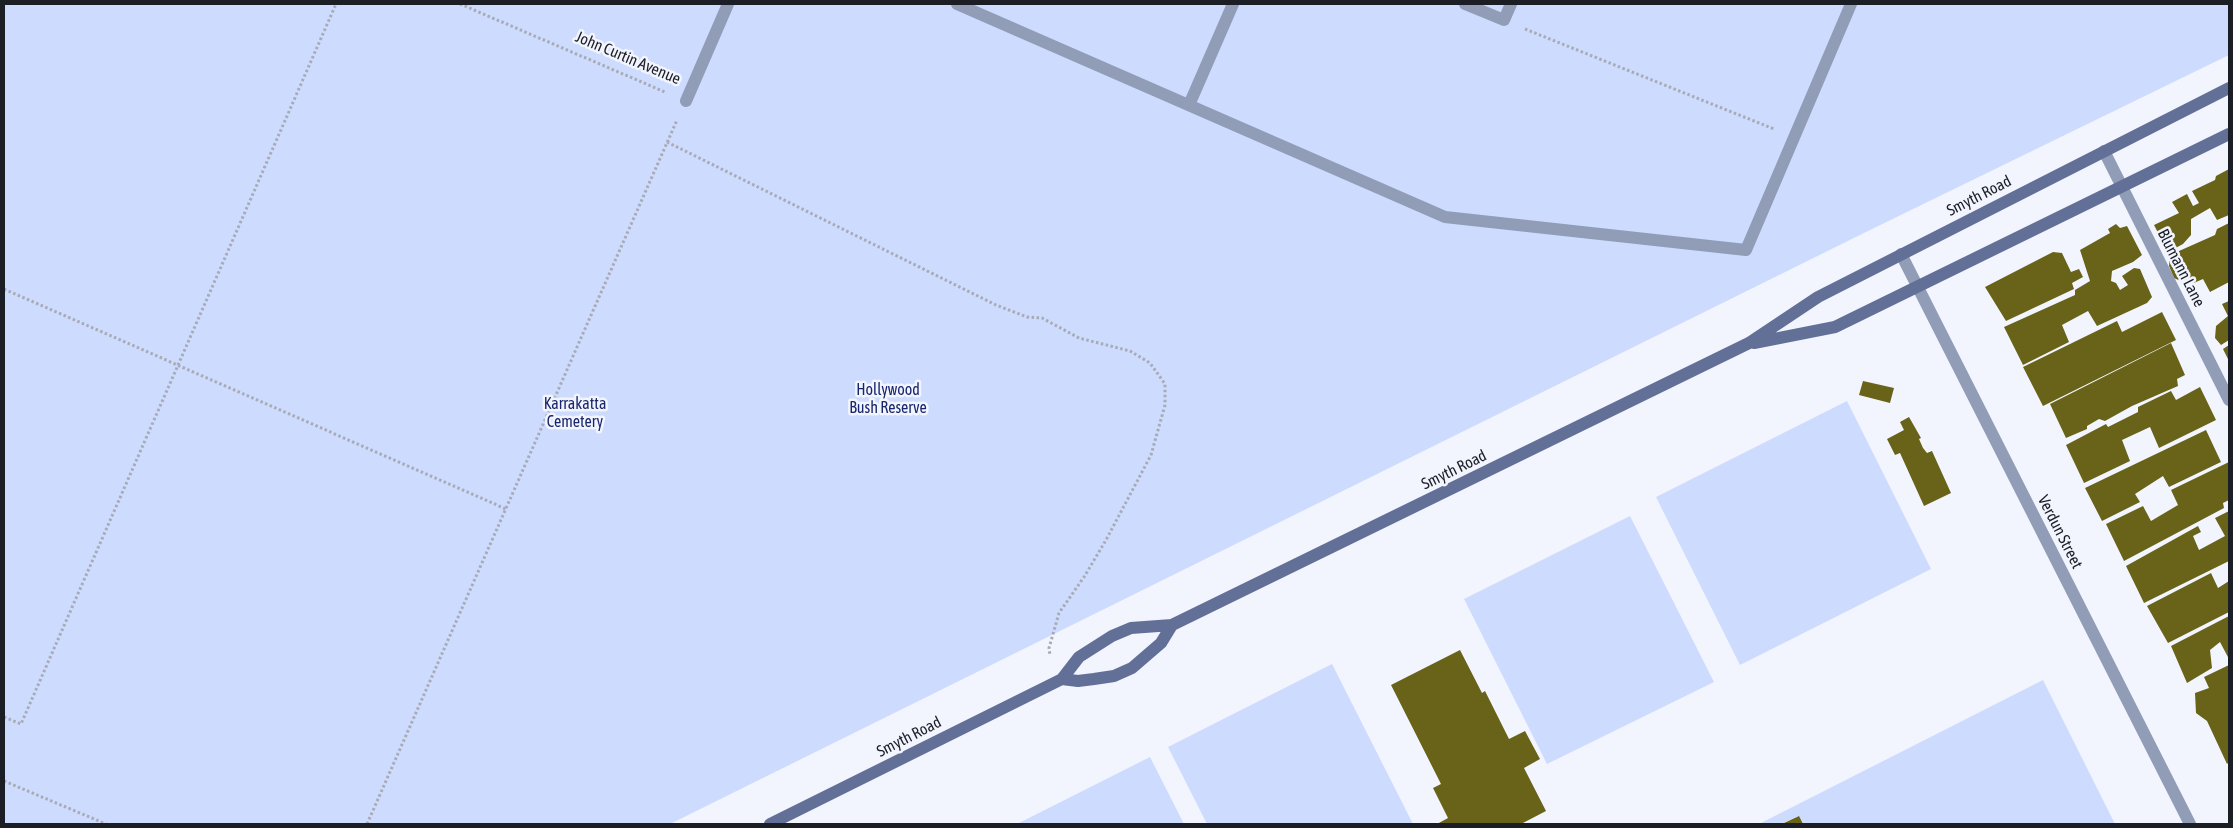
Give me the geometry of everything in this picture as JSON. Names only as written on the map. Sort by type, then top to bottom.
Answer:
[{"type":"main road","name":"Smyth Road","points":[[770,824],[1058,680],[1079,658],[1112,636],[1131,628],[1172,625],[1749,344],[1818,297],[2229,88]]},
{"type":"main road","name":"Smyth Road","points":[[1749,344],[1835,327],[2229,134]]},
{"type":"main road","name":"Smyth Road","points":[[1058,680],[1078,681],[1114,676],[1132,668],[1161,643],[1172,625]]},
{"type":"street","name":"John Curtin Avenue","points":[[686,101],[728,4]]},
{"type":"street","points":[[956,4],[1445,217],[1746,250],[1851,4]]},
{"type":"street","points":[[1189,105],[1232,4]]},
{"type":"street","points":[[1465,4],[1504,20],[1510,4]]},
{"type":"street","name":"Blumann Lane","points":[[2104,152],[2229,400]]},
{"type":"street","name":"Verdun Street","points":[[1901,254],[2190,824]]},
{"type":"path","points":[[4,717],[21,724],[336,4]]},
{"type":"path","name":"John Curtin Avenue","points":[[460,4],[686,101]]},
{"type":"path","points":[[1504,20],[1794,138]]},
{"type":"path","points":[[367,824],[686,101]]},
{"type":"path","points":[[667,142],[996,305],[1027,318],[1042,318],[1079,338],[1130,351],[1150,363],[1165,384],[1165,406],[1151,455],[1106,540],[1084,577],[1059,613],[1049,648],[1058,680]]},
{"type":"path","points":[[4,289],[506,509]]},
{"type":"path","points":[[4,781],[106,824]]},
{"type":"green space","name":"Karrakatta Cemetery","points":[[4,4],[2229,4],[2229,55],[1868,231],[670,824],[4,824]]},
{"type":"green space","points":[[1847,401],[1931,569],[1740,665],[1656,497]]},
{"type":"green space","points":[[1630,516],[1714,682],[1547,764],[1464,599]]},
{"type":"green space","points":[[1332,664],[1413,824],[1207,824],[1168,747]]},
{"type":"green space","points":[[2043,680],[2115,824],[1803,824],[1798,816],[1782,824],[1759,824]]},
{"type":"green space","points":[[1150,757],[1184,824],[1017,824]]},
{"type":"building","points":[[2229,169],[2229,215],[2217,220],[2210,208],[2191,219],[2191,235],[2183,244],[2168,252],[2154,225],[2179,213],[2172,202],[2187,194],[2193,206],[2199,203],[2192,191],[2215,180],[2216,176]]},
{"type":"building","points":[[2229,223],[2229,282],[2210,292],[2203,279],[2189,285],[2174,278],[2169,266],[2170,255],[2215,235],[2217,229]]},
{"type":"building","points":[[2116,224],[2120,228],[2127,226],[2142,255],[2133,262],[2112,271],[2111,281],[2116,283],[2120,290],[2128,285],[2122,276],[2134,268],[2140,269],[2152,297],[2147,303],[2097,326],[2088,311],[2062,325],[2069,342],[2023,365],[2004,327],[2075,295],[2075,290],[2090,281],[2080,250],[2110,233],[2108,229]]},
{"type":"building","points":[[2053,252],[2062,253],[2071,272],[2079,269],[2083,277],[2072,283],[2074,289],[2006,321],[1985,287]]},
{"type":"building","points":[[2229,301],[2229,340],[2221,345],[2215,338],[2216,326],[2228,316],[2222,304]]},
{"type":"building","points":[[2162,312],[2176,340],[2043,406],[2023,367],[2117,321],[2122,332]]},
{"type":"building","points":[[2171,343],[2185,375],[2177,379],[2178,386],[2132,406],[2105,421],[2099,419],[2087,426],[2087,429],[2066,438],[2050,404]]},
{"type":"building","points":[[2229,345],[2229,361],[2223,349]]},
{"type":"building","points":[[1863,381],[1894,388],[1890,403],[1859,395]]},
{"type":"building","points":[[2200,387],[2216,420],[2159,448],[2150,427],[2122,440],[2130,461],[2084,483],[2066,445],[2106,424],[2108,427],[2138,412],[2138,407],[2171,391],[2176,400]]},
{"type":"building","points":[[1909,417],[1921,438],[1919,439],[1923,448],[1927,453],[1932,451],[1951,493],[1924,506],[1900,453],[1895,455],[1887,439],[1904,430],[1900,422]]},
{"type":"building","points":[[2206,430],[2221,462],[2169,487],[2163,476],[2135,494],[2140,502],[2102,521],[2085,488]]},
{"type":"building","points":[[2229,462],[2229,500],[2223,503],[2224,508],[2124,561],[2106,524],[2143,506],[2151,521],[2178,505],[2171,490]]},
{"type":"building","points":[[2229,511],[2229,561],[2144,603],[2126,566],[2198,526],[2201,532],[2193,536],[2199,550],[2225,536],[2215,518]]},
{"type":"building","points":[[2211,573],[2218,588],[2229,581],[2229,612],[2168,643],[2147,606]]},
{"type":"building","points":[[2229,616],[2229,659],[2220,642],[2210,650],[2212,668],[2187,683],[2171,646]]},
{"type":"building","points":[[1460,650],[1482,693],[1485,691],[1509,739],[1525,731],[1540,759],[1524,768],[1546,811],[1521,824],[1437,824],[1448,818],[1433,788],[1441,784],[1391,685]]},
{"type":"building","points":[[2229,665],[2229,762],[2227,764],[2207,721],[2196,713],[2195,693],[2209,688],[2204,677]]},
{"type":"building","points":[[1799,816],[1803,824],[1782,824]]},
{"type":"park label","name":"Hollywood Bush Reserve","points":[[888,399]]}]
